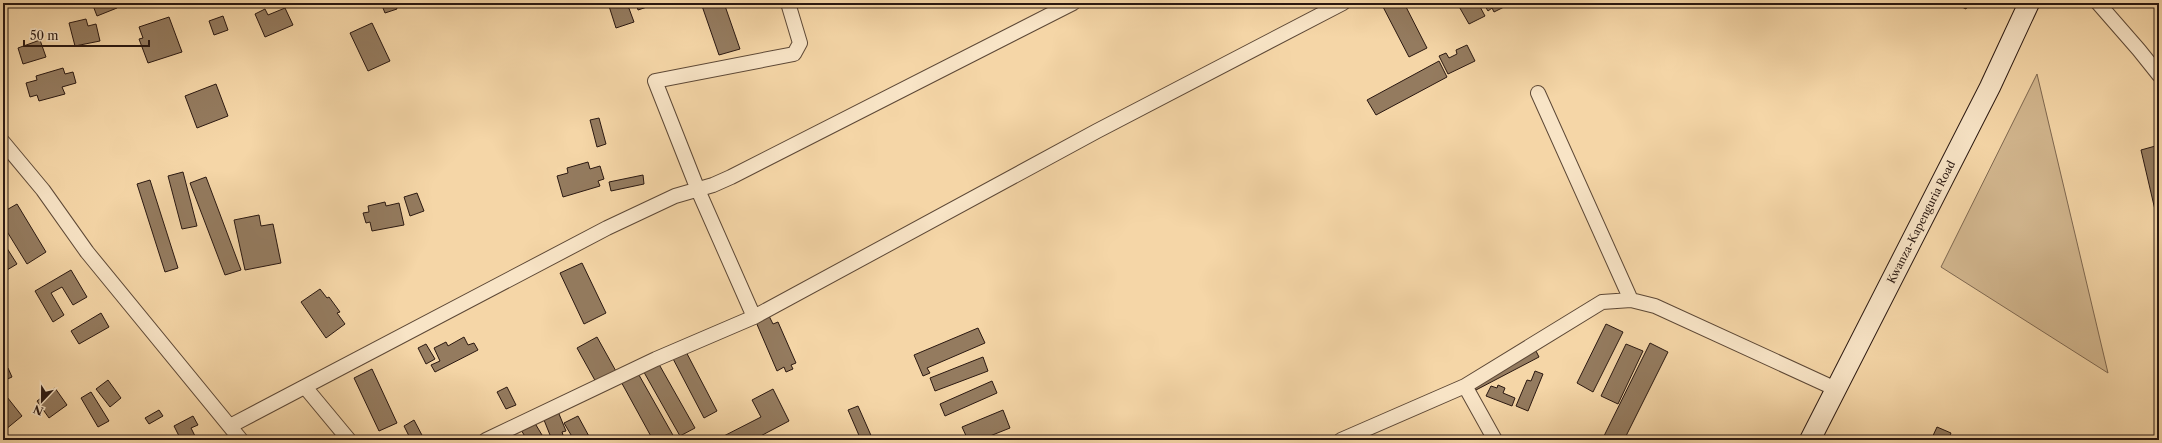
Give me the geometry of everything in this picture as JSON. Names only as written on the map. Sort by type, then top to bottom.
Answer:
[{"type":"street","points":[[754,317],[698,190],[655,82],[794,54],[800,43],[788,3]]},
{"type":"street","points":[[230,426],[607,228],[675,196],[698,190],[731,177],[1073,3]]},
{"type":"street","points":[[486,440],[656,359],[754,317],[1083,139],[1343,3]]},
{"type":"street","name":"Kwanza-Kapenguria Road","points":[[1810,440],[1990,87],[2029,3]]},
{"type":"street","points":[[2098,3],[2140,50],[2159,75]]},
{"type":"street","points":[[1538,93],[1631,300]]},
{"type":"street","points":[[3,142],[42,190],[87,252],[241,440]]},
{"type":"street","points":[[1341,440],[1466,386],[1602,302],[1631,300],[1655,306],[1836,389]]},
{"type":"street","points":[[1466,386],[1495,440]]},
{"type":"street","points":[[305,387],[349,440]]},
{"type":"shaded area","points":[[2037,74],[2108,373],[1941,267]]},
{"type":"building","points":[[92,3],[114,3],[117,8],[97,16]]},
{"type":"building","points":[[381,3],[395,3],[397,9],[385,13]]},
{"type":"building","points":[[608,3],[627,3],[634,22],[616,28]]},
{"type":"building","points":[[636,3],[656,3],[656,4],[638,10]]},
{"type":"building","points":[[701,3],[724,3],[740,49],[719,55]]},
{"type":"building","points":[[1381,3],[1404,3],[1427,48],[1409,57]]},
{"type":"building","points":[[1457,3],[1478,3],[1485,16],[1469,24]]},
{"type":"building","points":[[1483,3],[1504,3],[1506,6],[1494,12],[1492,8],[1488,11]]},
{"type":"building","points":[[1954,3],[1969,3],[1966,9]]},
{"type":"building","points":[[285,8],[293,25],[265,37],[255,14],[265,9],[268,15]]},
{"type":"building","points":[[223,16],[228,30],[214,35],[209,21]]},
{"type":"building","points":[[169,17],[182,52],[148,63],[139,39],[143,38],[139,27]]},
{"type":"building","points":[[86,19],[88,26],[96,24],[100,41],[75,46],[69,23]]},
{"type":"building","points":[[372,23],[390,61],[368,71],[350,33]]},
{"type":"building","points":[[40,40],[46,57],[23,64],[18,48]]},
{"type":"building","points":[[1467,45],[1475,61],[1448,74],[1439,56],[1446,53],[1449,58],[1457,54],[1456,50]]},
{"type":"building","points":[[1439,61],[1447,77],[1376,115],[1367,100]]},
{"type":"building","points":[[63,68],[65,74],[73,72],[76,83],[62,87],[65,94],[39,101],[37,95],[30,97],[26,83],[37,80],[36,76]]},
{"type":"building","points":[[216,84],[228,116],[197,128],[185,96]]},
{"type":"building","points":[[599,118],[606,144],[597,147],[590,120]]},
{"type":"building","points":[[2159,145],[2159,227],[2141,150]]},
{"type":"building","points":[[588,162],[590,169],[600,166],[604,179],[598,181],[600,186],[563,197],[557,176],[568,173],[567,168]]},
{"type":"building","points":[[183,172],[197,226],[182,229],[168,176]]},
{"type":"building","points":[[643,175],[644,184],[611,191],[609,182]]},
{"type":"building","points":[[206,177],[241,270],[225,275],[190,183]]},
{"type":"building","points":[[150,180],[178,268],[165,272],[137,184]]},
{"type":"building","points":[[417,193],[424,211],[410,216],[404,197]]},
{"type":"building","points":[[385,202],[386,206],[399,203],[404,225],[372,231],[370,222],[366,223],[363,213],[369,212],[368,206]]},
{"type":"building","points":[[17,204],[46,252],[27,264],[3,225],[3,212]]},
{"type":"building","points":[[259,215],[261,226],[273,224],[281,263],[245,270],[234,220]]},
{"type":"building","points":[[3,242],[17,264],[7,270],[3,263]]},
{"type":"building","points":[[582,263],[606,313],[584,324],[560,273]]},
{"type":"building","points":[[71,270],[87,297],[73,305],[62,287],[51,293],[64,315],[53,322],[35,291]]},
{"type":"building","points":[[320,289],[327,298],[329,297],[340,312],[337,313],[345,324],[326,338],[301,302]]},
{"type":"building","points":[[101,313],[109,327],[79,344],[71,331]]},
{"type":"building","points":[[769,316],[773,324],[778,322],[796,363],[791,365],[793,369],[786,372],[784,367],[777,371],[756,322]]},
{"type":"building","points":[[1606,324],[1623,332],[1593,392],[1577,383]]},
{"type":"building","points":[[978,328],[985,343],[927,368],[930,373],[923,376],[914,355]]},
{"type":"building","points":[[464,337],[468,345],[474,343],[478,350],[435,372],[431,365],[440,361],[434,348],[446,342],[448,346]]},
{"type":"building","points":[[597,337],[617,373],[597,384],[577,348]]},
{"type":"building","points":[[1650,343],[1668,352],[1624,440],[1602,440]]},
{"type":"building","points":[[426,344],[435,359],[426,364],[418,348]]},
{"type":"building","points":[[1626,344],[1643,351],[1618,404],[1601,396]]},
{"type":"building","points":[[1533,345],[1539,357],[1476,390],[1470,378]]},
{"type":"building","points":[[683,346],[717,411],[704,418],[670,353]]},
{"type":"building","points":[[983,357],[988,371],[935,391],[930,378]]},
{"type":"building","points":[[656,359],[695,428],[680,436],[641,367]]},
{"type":"building","points":[[8,368],[12,377],[3,381],[3,370]]},
{"type":"building","points":[[635,368],[674,437],[668,440],[653,440],[619,378]]},
{"type":"building","points":[[372,369],[397,423],[379,431],[354,378]]},
{"type":"building","points":[[1535,371],[1543,374],[1528,411],[1516,406],[1527,380],[1531,381]]},
{"type":"building","points":[[108,380],[121,398],[110,407],[96,389]]},
{"type":"building","points":[[992,381],[997,393],[945,416],[940,404]]},
{"type":"building","points":[[1498,385],[1505,388],[1503,393],[1515,398],[1512,406],[1486,396],[1491,386],[1497,388]]},
{"type":"building","points":[[507,387],[516,405],[506,409],[497,392]]},
{"type":"building","points":[[55,388],[67,405],[49,418],[37,401]]},
{"type":"building","points":[[773,389],[789,421],[753,440],[716,440],[761,417],[752,400]]},
{"type":"building","points":[[91,392],[109,421],[98,427],[81,398]]},
{"type":"building","points":[[7,397],[22,416],[5,430],[3,427],[3,401]]},
{"type":"building","points":[[858,406],[873,440],[861,440],[848,410]]},
{"type":"building","points":[[557,409],[566,431],[562,432],[564,438],[568,436],[570,440],[552,440],[542,415]]},
{"type":"building","points":[[159,410],[163,416],[149,424],[145,418]]},
{"type":"building","points":[[1003,410],[1010,428],[980,440],[968,440],[962,427]]},
{"type":"building","points":[[193,416],[198,425],[191,428],[197,440],[181,440],[174,426]]},
{"type":"building","points":[[578,416],[591,440],[574,440],[564,423]]},
{"type":"building","points":[[414,420],[424,439],[423,440],[411,440],[404,426]]},
{"type":"building","points":[[533,420],[545,440],[527,440],[520,428]]},
{"type":"building","points":[[1937,427],[1951,433],[1948,440],[1931,440]]}]
